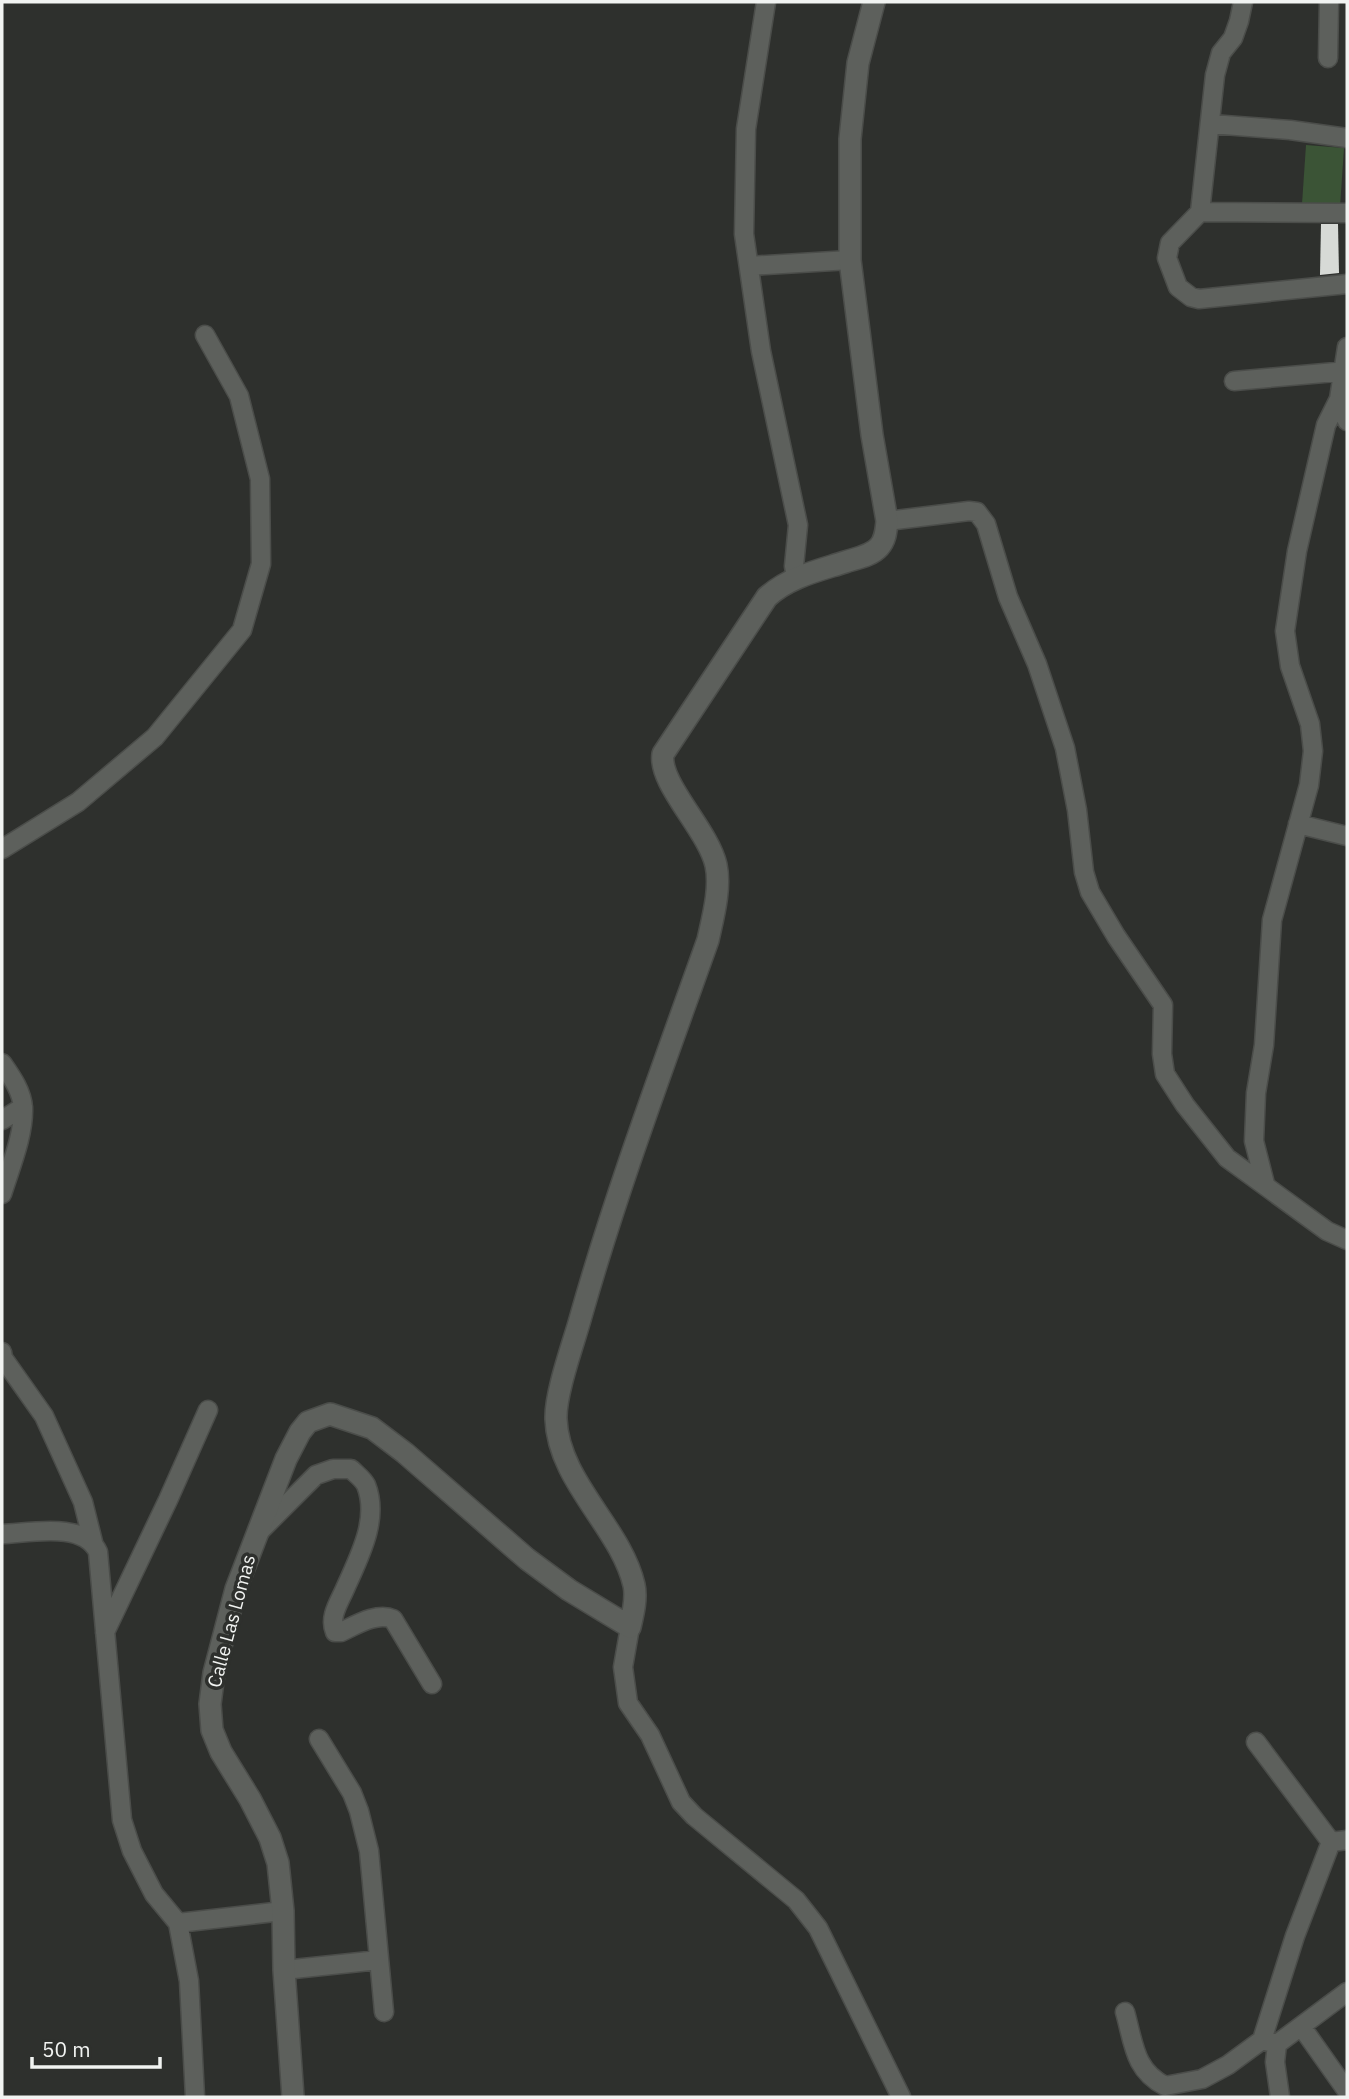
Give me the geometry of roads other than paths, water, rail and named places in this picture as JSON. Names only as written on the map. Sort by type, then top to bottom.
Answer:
[{"type":"street","points":[[766,2],[746,129],[744,234],[761,351],[799,525],[794,566],[796,577]]},
{"type":"street","points":[[874,2],[858,63],[850,139],[850,260],[870,422],[887,521],[886,535],[880,546],[868,555],[796,577],[779,585],[766,597],[663,754],[662,762],[667,778],[702,831],[713,856],[717,868],[715,910],[708,940],[598,1256],[563,1382],[556,1418],[565,1455],[575,1478],[626,1563],[635,1587],[623,1667],[628,1703],[650,1735],[681,1802],[781,1886],[808,1913],[818,1928],[901,2097]]},
{"type":"street","points":[[1242,2],[1236,30],[1221,53],[1215,75],[1200,212],[1170,243],[1167,258],[1178,286],[1191,297],[1199,299],[1347,284]]},
{"type":"street","points":[[1328,58],[1329,2]]},
{"type":"street","points":[[1211,124],[1290,130],[1347,138]]},
{"type":"street","points":[[1200,212],[1347,213]]},
{"type":"street","points":[[749,266],[850,260]]},
{"type":"street","points":[[2,849],[78,802],[155,737],[242,630],[261,564],[260,479],[239,396],[205,335]]},
{"type":"street","points":[[1265,1184],[1254,1141],[1256,1093],[1264,1045],[1272,920],[1309,785],[1312,751],[1310,724],[1290,666],[1285,631],[1297,551],[1326,425],[1339,399],[1347,346]]},
{"type":"street","points":[[1234,381],[1345,371]]},
{"type":"street","points":[[1339,399],[1347,421]]},
{"type":"street","points":[[887,521],[969,511],[977,512],[986,524],[1008,597],[1037,664],[1065,747],[1077,810],[1084,872],[1090,892],[1163,1005],[1162,1054],[1166,1074],[1185,1105],[1227,1158],[1327,1231],[1347,1240]]},
{"type":"street","points":[[1298,824],[1347,836]]},
{"type":"street","points":[[2,1063],[15,1082],[23,1107],[17,1151],[2,1194]]},
{"type":"street","points":[[2,1120],[23,1107]]},
{"type":"street","points":[[2,1352],[44,1416],[83,1502],[97,1552],[122,1820],[132,1851],[154,1894],[178,1923],[189,1981],[195,2097]]},
{"type":"street","points":[[104,1633],[208,1409]]},
{"type":"street","name":"Calle Las Lomas","points":[[293,2097],[284,1970],[284,1912],[278,1863],[270,1838],[250,1799],[221,1752],[212,1730],[210,1704],[214,1673],[236,1589],[254,1537],[300,1432],[308,1422],[331,1415],[372,1428],[405,1453],[527,1559],[569,1590],[630,1627]]},
{"type":"street","points":[[254,1537],[316,1475],[333,1469],[351,1469],[365,1482],[371,1505],[369,1528],[334,1612],[332,1625],[335,1632],[341,1632],[378,1617],[393,1619],[432,1684]]},
{"type":"street","points":[[2,1534],[59,1532],[80,1534],[93,1542]]},
{"type":"street","points":[[319,1739],[352,1793],[369,1851],[384,2011]]},
{"type":"street","points":[[1256,1742],[1339,1841],[1295,1936],[1269,2042],[1280,2097]]},
{"type":"street","points":[[178,1923],[284,1912]]},
{"type":"street","points":[[284,1970],[379,1960]]},
{"type":"street","points":[[1125,2012],[1138,2061],[1145,2073],[1164,2087],[1202,2079],[1301,2026],[1347,1992]]},
{"type":"street","points":[[1301,2026],[1347,2091]]}]
